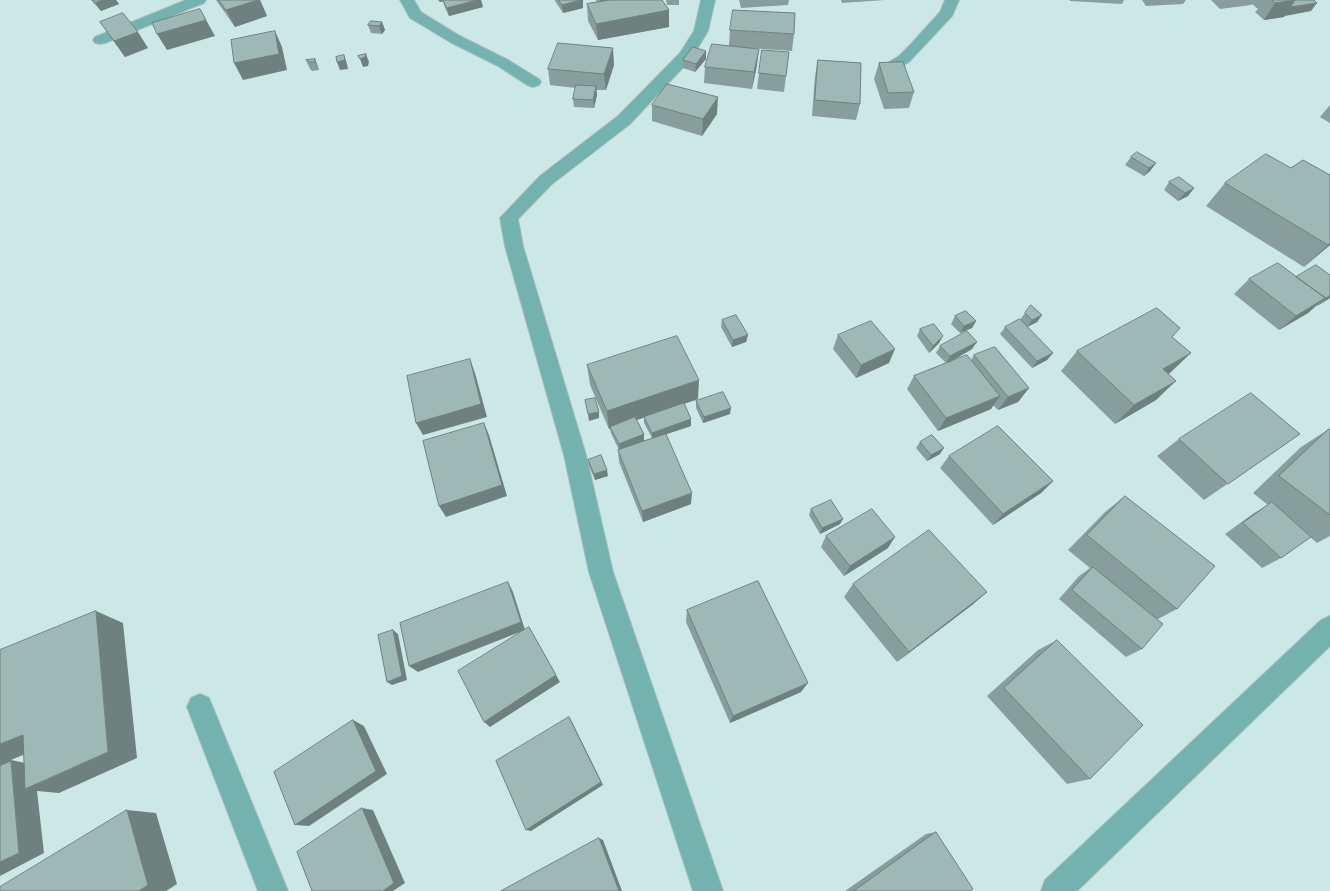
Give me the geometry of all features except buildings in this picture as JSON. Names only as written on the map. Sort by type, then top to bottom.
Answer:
[{"type":"street","points":[[100,40],[199,0]]},
{"type":"street","points":[[407,0],[415,15],[454,39],[503,63],[533,82]]},
{"type":"street","points":[[708,0],[701,30],[686,56],[624,120],[546,180],[509,218],[514,246],[575,455],[601,572],[708,891]]},
{"type":"street","points":[[886,70],[904,60],[947,13],[952,0]]},
{"type":"street","points":[[1056,891],[1330,629]]},
{"type":"street","points":[[200,707],[273,891]]}]
